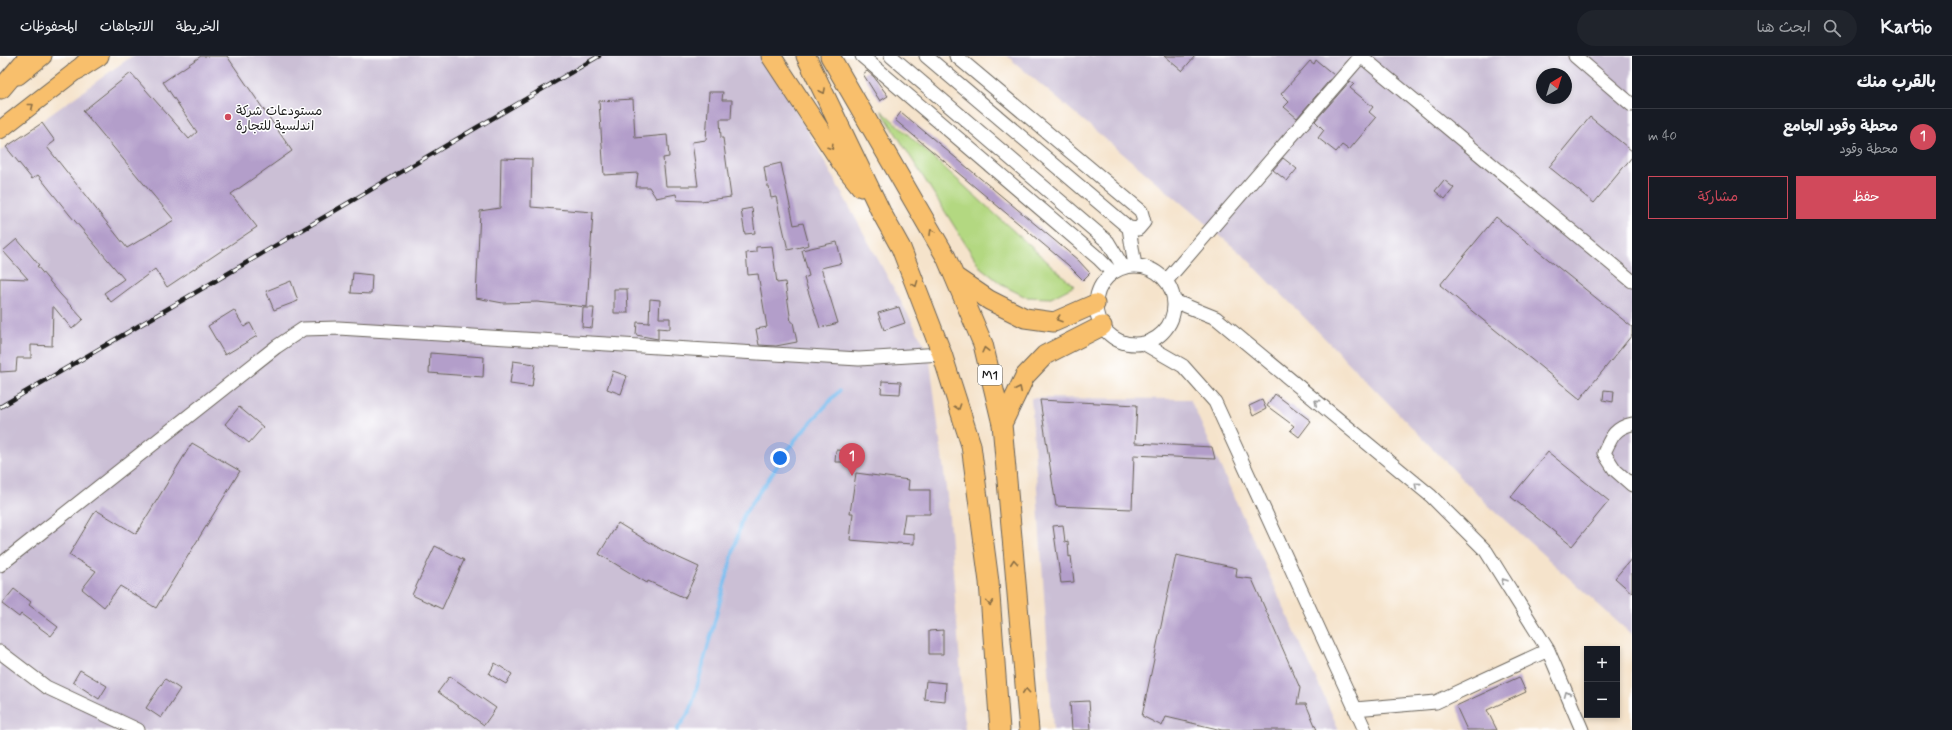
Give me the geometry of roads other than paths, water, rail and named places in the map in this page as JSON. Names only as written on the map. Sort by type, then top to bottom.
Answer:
[{"type":"highway","points":[[1,89],[29,56]]},
{"type":"highway","points":[[77,70],[99,56]]},
{"type":"highway","points":[[771,56],[841,162],[881,212]]},
{"type":"highway","points":[[806,56],[881,212],[901,248],[942,354],[971,445],[989,582],[1000,730]]},
{"type":"highway","name":"M1","points":[[830,56],[946,257],[983,344],[1002,424],[1029,730]]},
{"type":"highway","points":[[955,277],[989,300],[1025,318],[1054,322],[1095,304]]},
{"type":"highway","points":[[1002,424],[1025,376],[1045,355],[1102,326]]},
{"type":"main road","points":[[1,89],[43,56]]},
{"type":"main road","points":[[0,130],[77,70],[90,56]]},
{"type":"street","points":[[862,56],[1098,258],[1123,268],[1152,270],[1166,281],[1171,290],[1174,301],[1173,312],[1169,323],[1163,332],[1154,339],[1143,343],[1131,344],[1120,341],[1110,335],[1102,326],[1097,316],[1095,304],[1103,281],[1123,268],[1129,228]]},
{"type":"street","points":[[891,56],[1108,242],[1123,268]]},
{"type":"street","points":[[926,56],[1129,228],[1138,229],[1144,222],[1141,211],[956,56]]},
{"type":"street","points":[[1166,281],[1361,56],[1632,281]]},
{"type":"street","points":[[1575,56],[1632,105]]},
{"type":"street","points":[[1174,301],[1216,318],[1431,496],[1486,551],[1548,650],[1582,730]]},
{"type":"street","points":[[0,565],[276,347],[303,329],[338,328],[859,359],[942,354]]},
{"type":"street","points":[[1143,343],[1183,366],[1215,402],[1364,730]]},
{"type":"street","points":[[1632,424],[1624,426],[1612,434],[1604,453],[1615,470],[1632,484]]},
{"type":"street","points":[[1355,709],[1436,702],[1548,650]]},
{"type":"street","points":[[0,652],[46,687],[138,730]]},
{"type":"waterway","points":[[677,730],[691,709],[743,516],[795,440],[839,391]]},
{"type":"railway","points":[[0,407],[599,56]]},
{"type":"place","name":"مستودعات شركة اندلسية للتجارة","points":[[228,117]]},
{"type":"place","name":"محطة وقود الجامع","points":[[852,476]]}]
